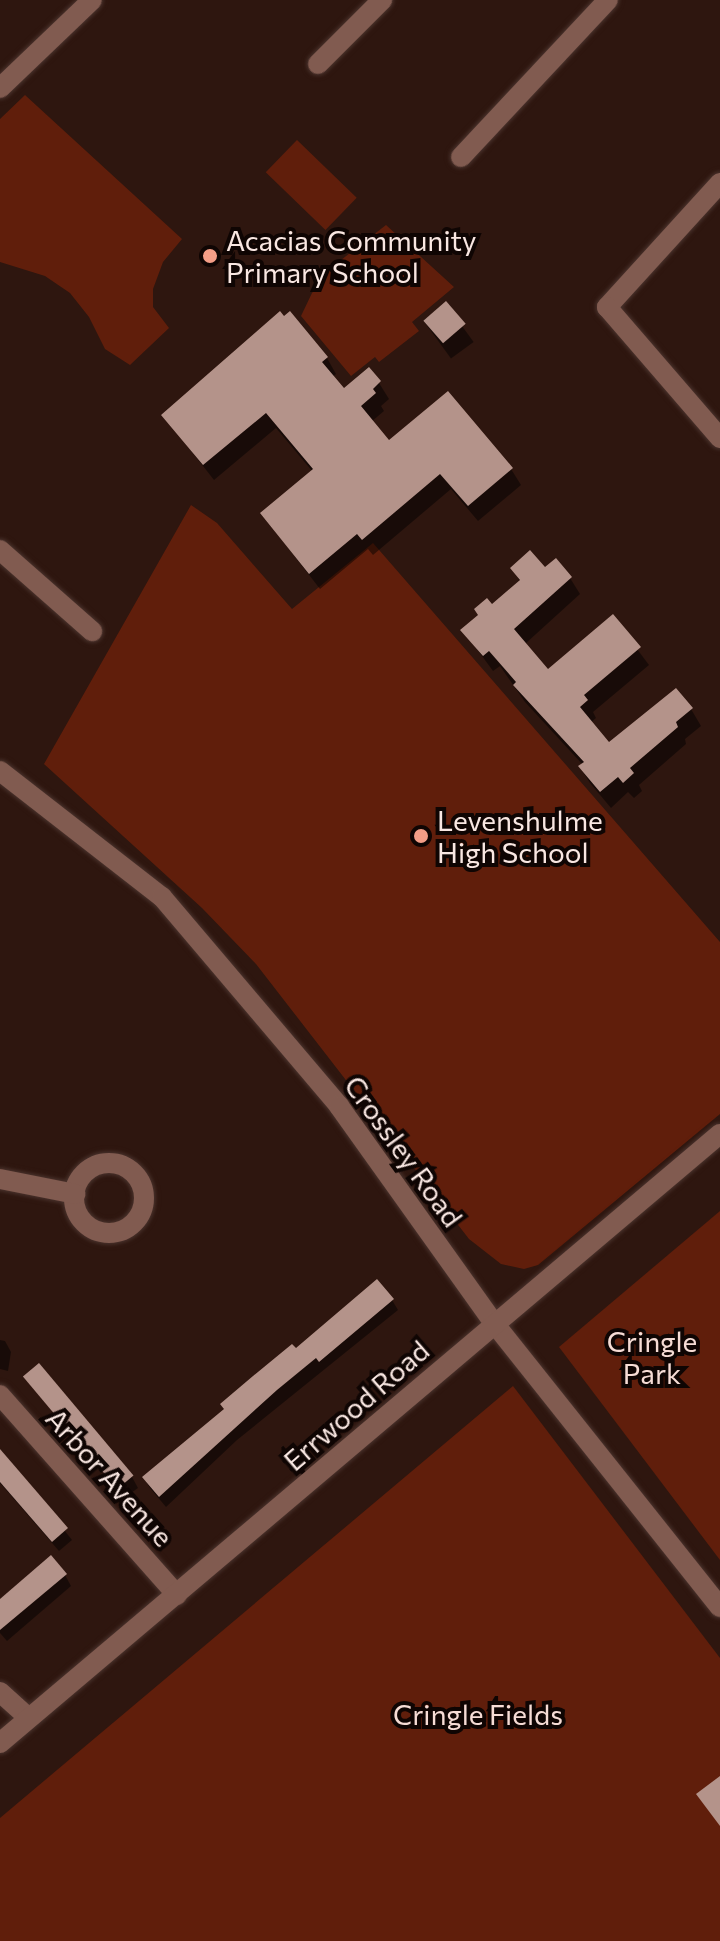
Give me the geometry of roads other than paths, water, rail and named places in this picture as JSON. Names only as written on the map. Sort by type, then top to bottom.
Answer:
[{"type":"street","points":[[0,88],[92,0]]},
{"type":"street","points":[[318,64],[382,0]]},
{"type":"street","points":[[461,157],[608,0]]},
{"type":"street","points":[[720,183],[607,307],[720,438]]},
{"type":"street","points":[[0,550],[92,631]]},
{"type":"street","name":"Crossley Road","points":[[0,771],[162,897],[339,1106],[494,1323],[720,1607]]},
{"type":"street","name":"Errwood Road","points":[[0,1743],[720,1134]]},
{"type":"street","points":[[0,1179],[76,1194]]},
{"type":"street","name":"Arbor Avenue","points":[[0,1395],[177,1595]]},
{"type":"street","points":[[0,1692],[29,1718]]},
{"type":"place","name":"Acacias Community Primary School","points":[[210,256]]},
{"type":"place","name":"Levenshulme High School","points":[[421,836]]},
{"type":"park label","name":"Cringle Park","points":[[652,1357]]},
{"type":"park label","name":"Cringle Fields","points":[[478,1714]]}]
